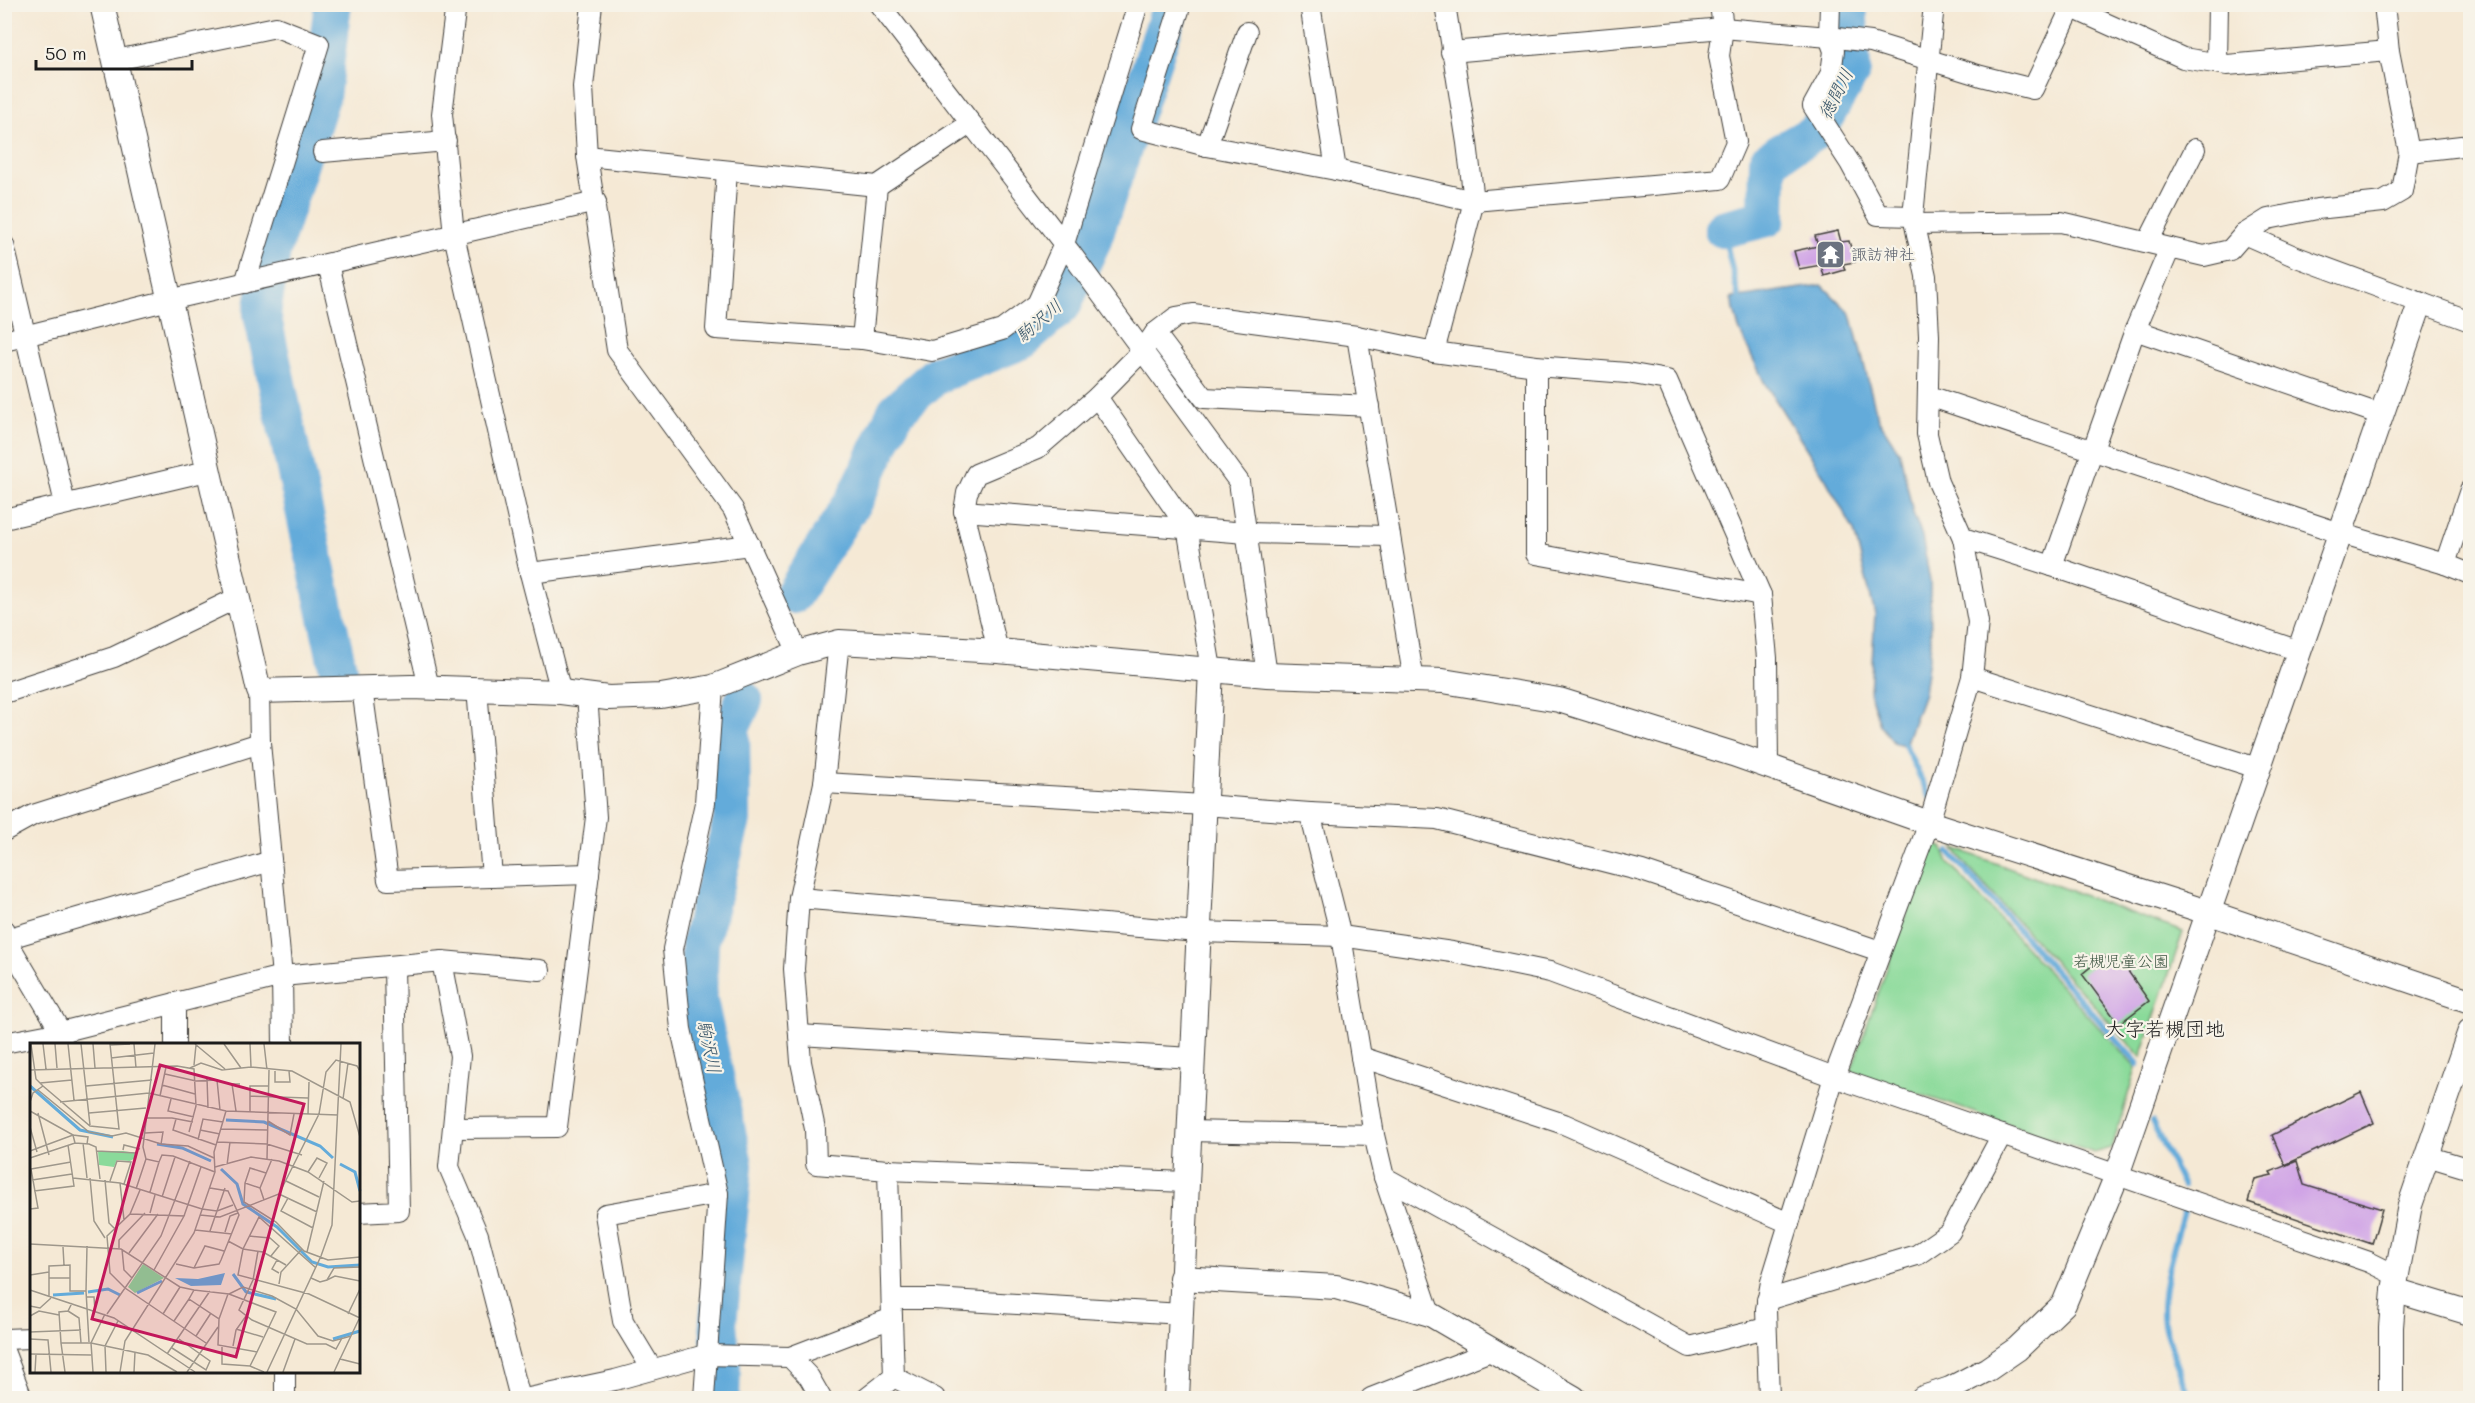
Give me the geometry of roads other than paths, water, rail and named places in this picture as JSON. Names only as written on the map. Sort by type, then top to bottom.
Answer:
[{"type":"street","points":[[102,4],[258,691],[260,743],[282,976],[283,1043]]},
{"type":"street","points":[[456,4],[442,114],[454,235],[530,573],[561,692]]},
{"type":"street","points":[[592,4],[583,87],[587,156],[596,202],[617,350],[733,509],[798,653]]},
{"type":"street","points":[[879,4],[1067,248],[1239,482],[1267,675]]},
{"type":"street","points":[[728,171],[716,330],[862,339],[932,351],[1002,330],[1036,304],[1067,248],[1138,4]]},
{"type":"street","points":[[1181,4],[1141,129],[1207,146],[1336,170],[1474,201],[1720,179],[1736,142],[1719,56],[1723,28],[1720,4]]},
{"type":"street","points":[[1310,4],[1336,170]]},
{"type":"street","points":[[1434,352],[1474,201],[1445,4]]},
{"type":"street","points":[[1830,4],[1834,37],[1831,73],[1813,106],[1831,131],[1878,215],[1914,220],[2061,222],[2204,256],[2230,250],[2244,234],[2268,219],[2317,209],[2383,202],[2402,191],[2409,152],[2390,51],[2384,4]]},
{"type":"street","points":[[1769,1398],[1766,1328],[1767,1300],[1771,1281],[1833,1077],[1929,823],[1972,677],[1978,622],[1963,538],[1938,482],[1927,434],[1929,396],[1926,276],[1914,220],[1934,4]]},
{"type":"street","points":[[2217,63],[2218,4]]},
{"type":"street","points":[[1451,52],[1723,28],[1871,42],[1981,76],[2033,88],[2072,6],[2183,58],[2227,65],[2390,51]]},
{"type":"street","points":[[116,60],[276,27],[319,44],[245,283]]},
{"type":"street","points":[[1207,146],[1247,32]]},
{"type":"street","points":[[587,156],[877,186],[970,123]]},
{"type":"street","points":[[323,152],[446,141]]},
{"type":"street","points":[[2409,152],[2470,145]]},
{"type":"street","points":[[2148,242],[2195,150]]},
{"type":"street","points":[[862,339],[877,186]]},
{"type":"street","points":[[4,341],[169,300],[596,202]]},
{"type":"street","points":[[2244,234],[2294,256],[2470,321]]},
{"type":"street","points":[[4,245],[65,504]]},
{"type":"street","points":[[2052,566],[2135,330],[2170,248]]},
{"type":"street","points":[[328,264],[429,687]]},
{"type":"street","points":[[1923,1398],[1950,1389],[1988,1369],[2017,1349],[2064,1304],[2117,1175],[2420,304]]},
{"type":"street","points":[[998,651],[964,511],[967,493],[976,474],[1038,448],[1097,397],[1143,350],[1155,333],[1176,317],[1193,314],[1357,336],[1434,352],[1536,366],[1627,373],[1666,380],[1761,595],[1767,658],[1768,766]]},
{"type":"street","points":[[2135,330],[2382,415]]},
{"type":"street","points":[[1155,333],[1204,398],[1369,406]]},
{"type":"street","points":[[1357,336],[1414,681]]},
{"type":"street","points":[[1536,366],[1536,554],[1761,595]]},
{"type":"street","points":[[1929,396],[2093,452],[2340,533],[2445,564],[2470,574]]},
{"type":"street","points":[[1097,397],[1187,527],[1211,669],[1177,1398]]},
{"type":"street","points":[[4,519],[207,471]]},
{"type":"street","points":[[2445,564],[2470,490]]},
{"type":"street","points":[[964,511],[1247,533],[1390,536]]},
{"type":"street","points":[[1963,538],[2052,566],[2299,651]]},
{"type":"street","points":[[530,573],[750,545]]},
{"type":"street","points":[[4,693],[114,657],[237,598]]},
{"type":"street","points":[[258,691],[429,687],[561,692],[608,698],[661,696],[713,687],[798,653],[839,642],[998,651],[1267,675],[1443,681],[1559,700],[1768,766],[1929,823],[2207,912],[2470,1001]]},
{"type":"street","points":[[839,642],[824,783],[799,898],[794,969],[801,1062],[815,1129],[816,1164],[888,1170],[1186,1182]]},
{"type":"street","points":[[1972,677],[2257,768]]},
{"type":"street","points":[[704,1398],[705,1355],[718,1194],[681,1029],[673,949],[705,803],[713,687]]},
{"type":"street","points":[[362,688],[387,880],[589,874]]},
{"type":"street","points":[[477,688],[492,877]]},
{"type":"street","points":[[453,1128],[557,1127],[596,817],[587,695]]},
{"type":"street","points":[[4,831],[33,815],[260,743]]},
{"type":"street","points":[[824,783],[1437,819],[1642,871],[1880,951]]},
{"type":"street","points":[[1310,813],[1341,936],[1374,1135],[1384,1177],[1430,1314]]},
{"type":"street","points":[[62,1038],[5,935],[271,861]]},
{"type":"street","points":[[799,898],[1198,932],[1341,936],[1452,952],[1550,972],[1833,1077],[2369,1262],[2396,1283],[2470,1313]]},
{"type":"street","points":[[442,961],[460,1056],[449,1167],[478,1235],[520,1398]]},
{"type":"street","points":[[4,1043],[62,1038],[174,1003],[282,976],[442,961],[540,970]]},
{"type":"street","points":[[360,1213],[399,1211],[394,966]]},
{"type":"street","points":[[174,1003],[175,1043]]},
{"type":"street","points":[[2388,1397],[2391,1328],[2396,1283],[2410,1205],[2470,1031]]},
{"type":"street","points":[[799,1035],[1192,1058]]},
{"type":"street","points":[[1361,1057],[1564,1124],[1789,1223]]},
{"type":"street","points":[[1188,1131],[1374,1135]]},
{"type":"street","points":[[1767,1300],[1917,1255],[1950,1232],[2002,1135]]},
{"type":"street","points":[[2427,1155],[2470,1169]]},
{"type":"street","points":[[888,1170],[894,1377]]},
{"type":"street","points":[[1384,1177],[1690,1347],[1766,1328]]},
{"type":"street","points":[[652,1369],[623,1321],[605,1214],[718,1194]]},
{"type":"street","points":[[1181,1278],[1336,1287],[1430,1314],[1574,1398]]},
{"type":"street","points":[[529,1398],[615,1380],[705,1355],[790,1357],[892,1309],[934,1299],[1182,1314]]},
{"type":"street","points":[[4,1339],[30,1338]]},
{"type":"street","points":[[1371,1398],[1493,1350]]},
{"type":"street","points":[[4,1351],[22,1398]]},
{"type":"street","points":[[790,1357],[809,1377],[821,1398]]},
{"type":"street","points":[[285,1373],[285,1398]]},
{"type":"street","points":[[867,1398],[894,1377]]},
{"type":"street","points":[[894,1377],[935,1398]]},
{"type":"water","points":[[1822,285],[1851,314],[1878,419],[1900,453],[1913,513],[1922,536],[1930,581],[1931,644],[1924,693],[1905,745],[1894,743],[1880,725],[1870,693],[1875,614],[1854,531],[1825,478],[1764,382],[1739,329],[1731,298]]},
{"type":"waterway","points":[[333,4],[321,97],[272,251],[262,314],[338,669]]},
{"type":"waterway","name":"徳間川","points":[[1723,229],[1767,218],[1768,160],[1817,131],[1852,70],[1848,4]]},
{"type":"waterway","name":"駒沢川","points":[[793,595],[856,497],[896,411],[936,375],[1023,340],[1062,306],[1092,242],[1170,9]]},
{"type":"waterway","points":[[1723,229],[1740,304]]},
{"type":"waterway","name":"駒沢川","points":[[721,1398],[722,1366],[718,1323],[734,1165],[698,996],[700,943],[732,820],[731,728],[744,700]]},
{"type":"waterway","points":[[1905,745],[1929,796]]},
{"type":"waterway","points":[[1949,852],[2138,1064]]},
{"type":"waterway","points":[[2152,1122],[2183,1186]]},
{"type":"waterway","points":[[2185,1208],[2169,1265],[2163,1310],[2168,1340],[2190,1398]]},
{"type":"place","name":"諏訪神社","points":[[1830,254]]},
{"type":"district","name":"大字若槻団地","points":[[2165,1029]]},
{"type":"park label","name":"若槻児童公園","points":[[2121,961]]}]
